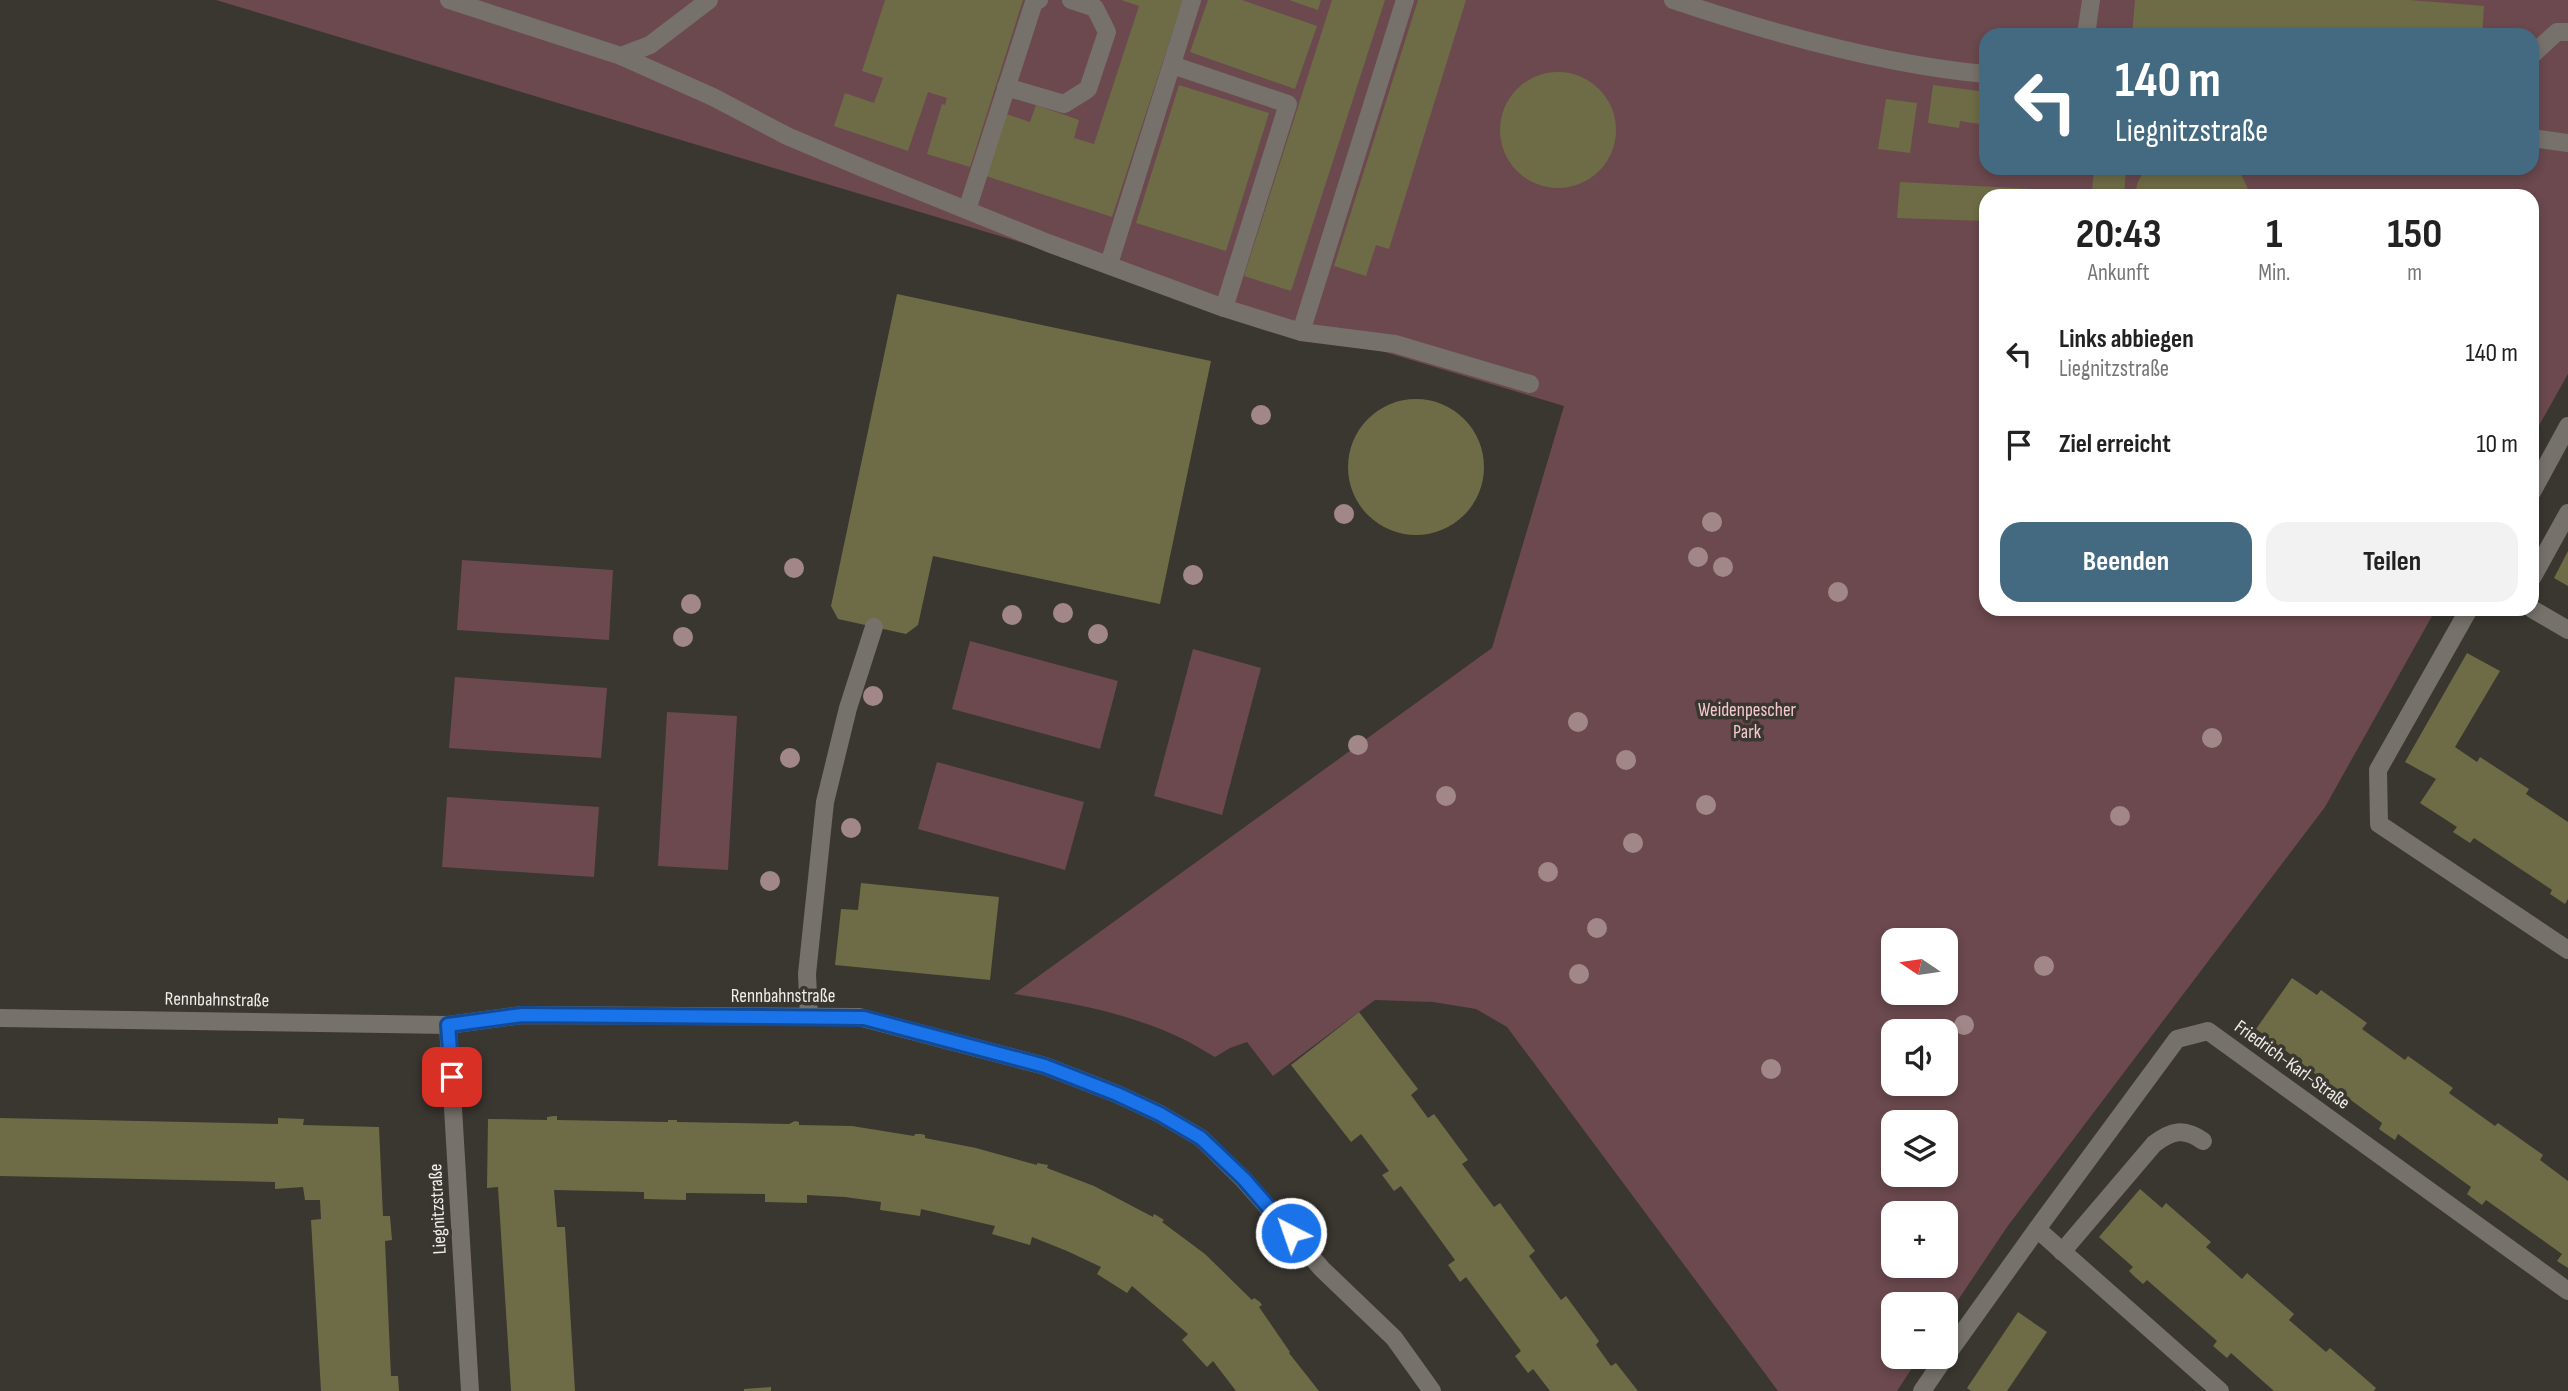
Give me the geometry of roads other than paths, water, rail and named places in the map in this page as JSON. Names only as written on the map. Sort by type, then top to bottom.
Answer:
[{"type":"street","points":[[449,0],[621,56],[713,97],[787,136],[967,210],[1224,308],[1301,332],[1395,344],[1530,384]]},
{"type":"street","points":[[621,56],[650,45],[709,0]]},
{"type":"street","points":[[967,210],[1034,2],[1039,0]]},
{"type":"street","points":[[1006,87],[1064,104],[1088,89],[1107,32],[1095,8],[1071,0]]},
{"type":"street","points":[[1109,264],[1192,0]]},
{"type":"street","points":[[1301,332],[1405,0]]},
{"type":"street","points":[[1673,0],[1871,56],[1979,73]]},
{"type":"street","points":[[2087,28],[2091,0]]},
{"type":"street","points":[[2539,49],[2557,32],[2568,32]]},
{"type":"street","points":[[1171,65],[1288,104],[1224,308]]},
{"type":"street","points":[[2539,139],[2568,143]]},
{"type":"street","points":[[2539,479],[2568,426]]},
{"type":"street","points":[[2539,565],[2568,513]]},
{"type":"street","points":[[2539,613],[2568,630]]},
{"type":"street","points":[[2465,616],[2378,770],[2379,824],[2568,950]]},
{"type":"street","points":[[809,1017],[807,974],[825,802],[848,708],[874,627]]},
{"type":"street","name":"Rennbahnstraße","points":[[0,1018],[448,1025],[522,1015],[864,1018],[1045,1066],[1117,1094],[1160,1114],[1201,1138],[1244,1179],[1322,1269],[1394,1338],[1432,1391]]},
{"type":"street","name":"Liegnitzstraße","points":[[448,1025],[470,1391]]},
{"type":"street","name":"Friedrich-Karl-Straße","points":[[1958,1339],[2176,1039],[2208,1031],[2568,1291]]},
{"type":"street","points":[[2062,1252],[2154,1144],[2164,1136],[2193,1133],[2203,1141]]},
{"type":"street","points":[[2037,1229],[2220,1391]]},
{"type":"street","name":"Friedrich-Karl-Straße","points":[[1923,1391],[1937,1369]]},
{"type":"park label","name":"Weidenpescher Park","points":[[1747,721]]}]
